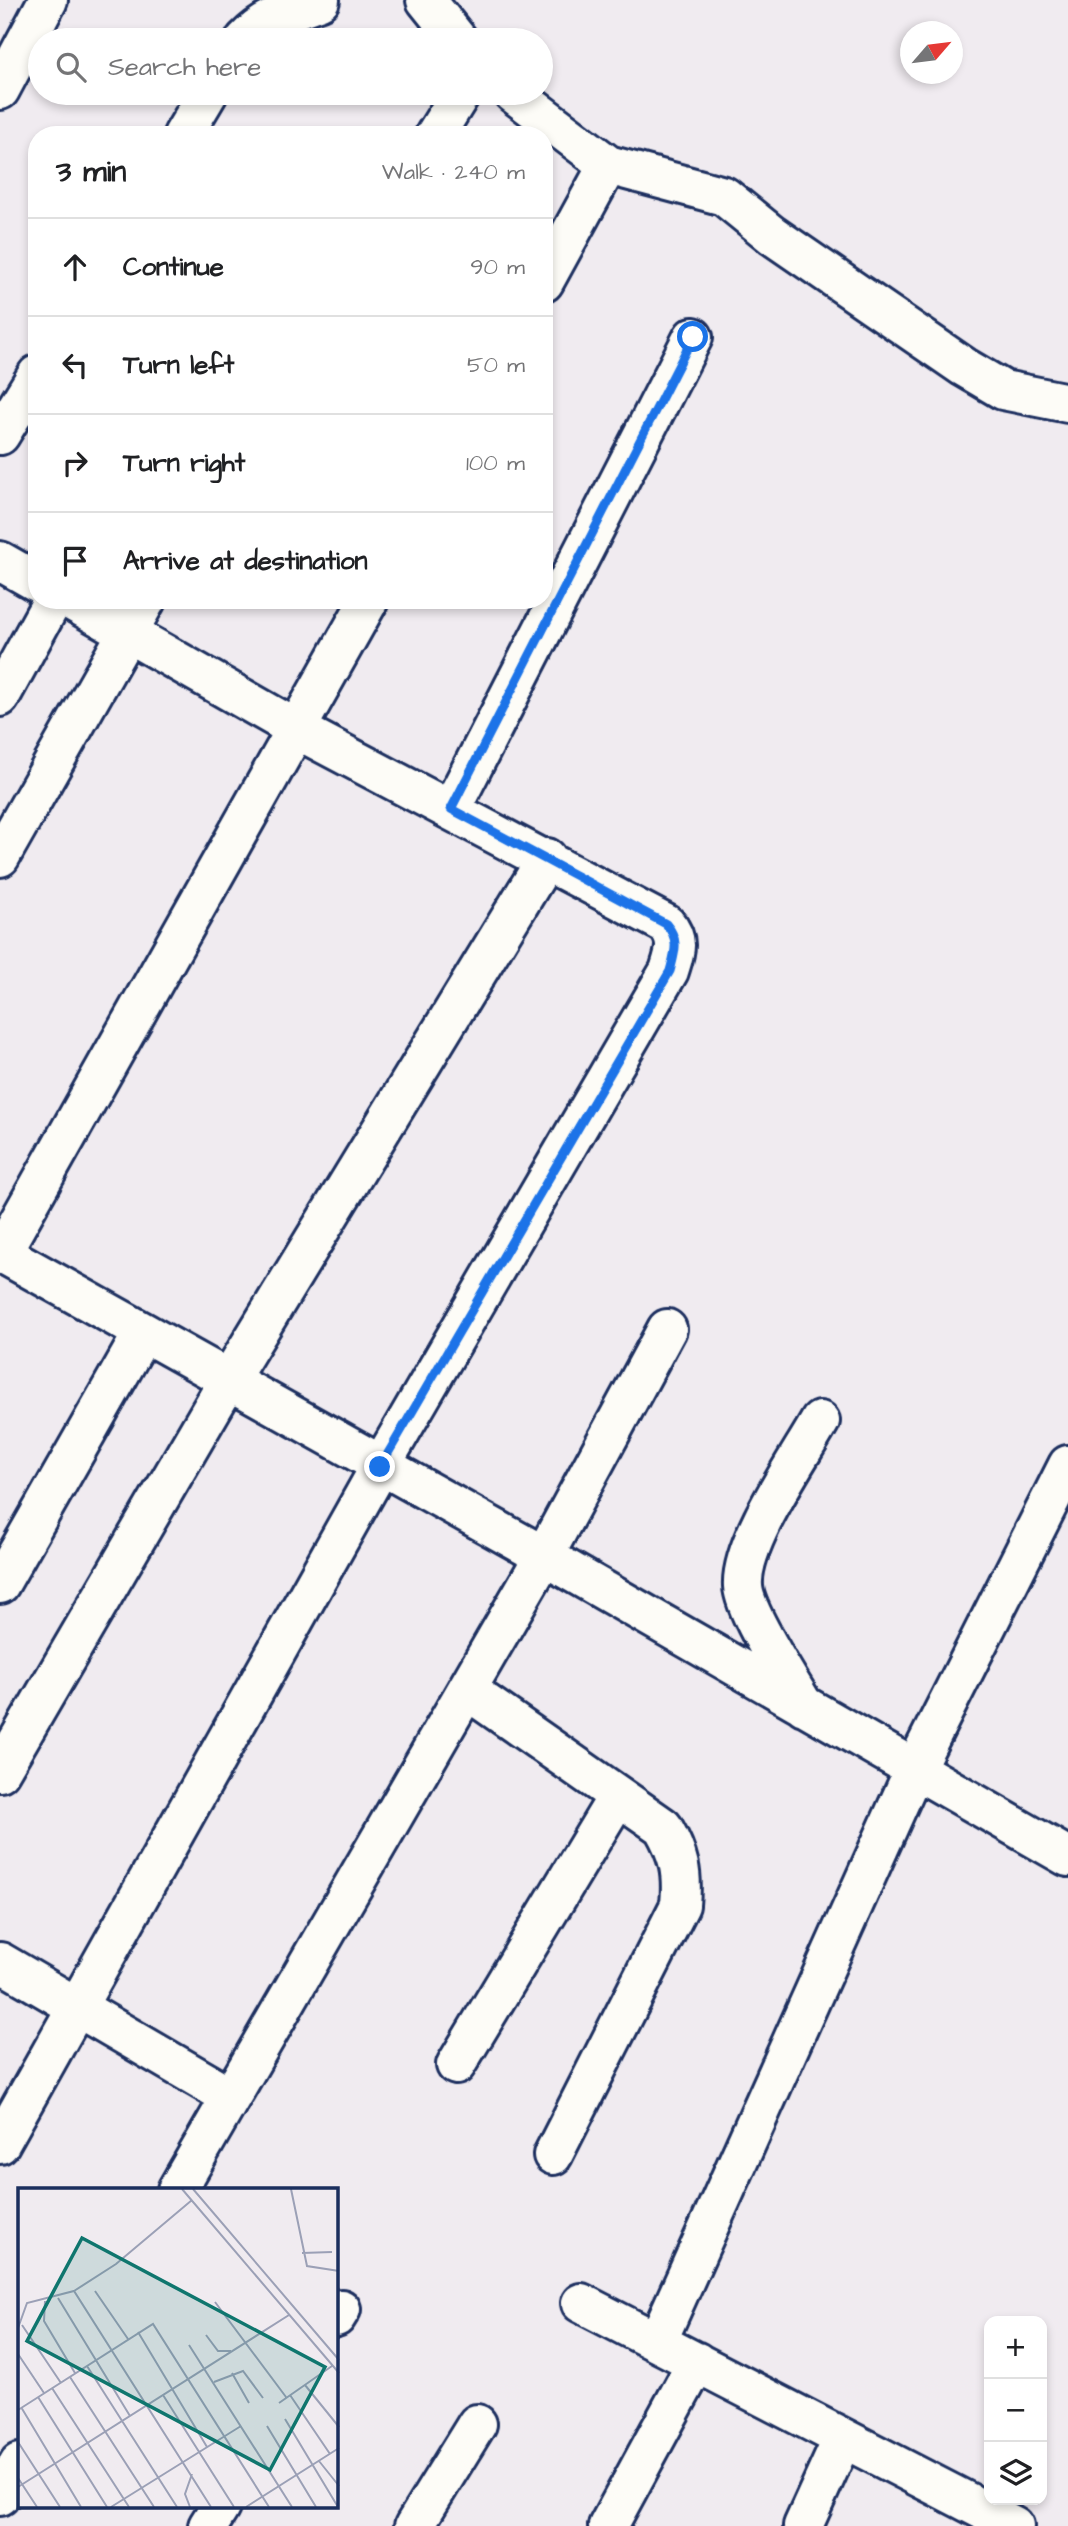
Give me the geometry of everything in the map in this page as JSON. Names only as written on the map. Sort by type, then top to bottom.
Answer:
[{"type":"street","points":[[33,28],[48,0]]},
{"type":"street","points":[[256,28],[284,12],[320,0]]},
{"type":"street","points":[[426,0],[448,28]]},
{"type":"street","points":[[0,90],[28,38]]},
{"type":"street","points":[[188,126],[201,105]]},
{"type":"street","points":[[441,126],[454,105]]},
{"type":"street","points":[[529,105],[608,165],[724,196],[772,235],[964,367],[1003,390],[1068,403]]},
{"type":"street","points":[[553,266],[608,165]]},
{"type":"street","points":[[451,809],[693,337]]},
{"type":"street","points":[[0,435],[28,389]]},
{"type":"street","points":[[0,561],[28,577]]},
{"type":"street","points":[[0,697],[48,609]]},
{"type":"street","points":[[0,2144],[79,2008],[380,1467],[670,971],[677,949],[674,934],[666,924],[298,730],[86,609]]},
{"type":"street","points":[[0,857],[140,609]]},
{"type":"street","points":[[364,609],[1,1253],[380,1467],[544,1556],[804,1708],[1068,1857]]},
{"type":"street","points":[[0,1772],[228,1381],[547,859]]},
{"type":"street","points":[[178,2188],[544,1556],[667,1329]]},
{"type":"street","points":[[0,1584],[143,1333]]},
{"type":"street","points":[[804,1708],[750,1608],[742,1587],[746,1552],[820,1421]]},
{"type":"street","points":[[657,2342],[914,1770],[1068,1465]]},
{"type":"street","points":[[467,1690],[663,1827],[674,1846],[682,1875],[680,1905],[553,2155]]},
{"type":"street","points":[[456,2065],[618,1796]]},
{"type":"street","points":[[0,1962],[231,2097]]},
{"type":"street","points":[[581,2303],[1014,2526]]},
{"type":"street","points":[[608,2526],[697,2362]]},
{"type":"street","points":[[414,2526],[477,2424]]},
{"type":"street","points":[[803,2526],[842,2438]]},
{"type":"street","points":[[0,2496],[18,2465]]},
{"type":"street","points":[[208,2526],[219,2508]]},
{"type":"route","points":[[380,1467],[670,971],[677,949],[674,934],[666,924],[451,809],[693,337]]}]
